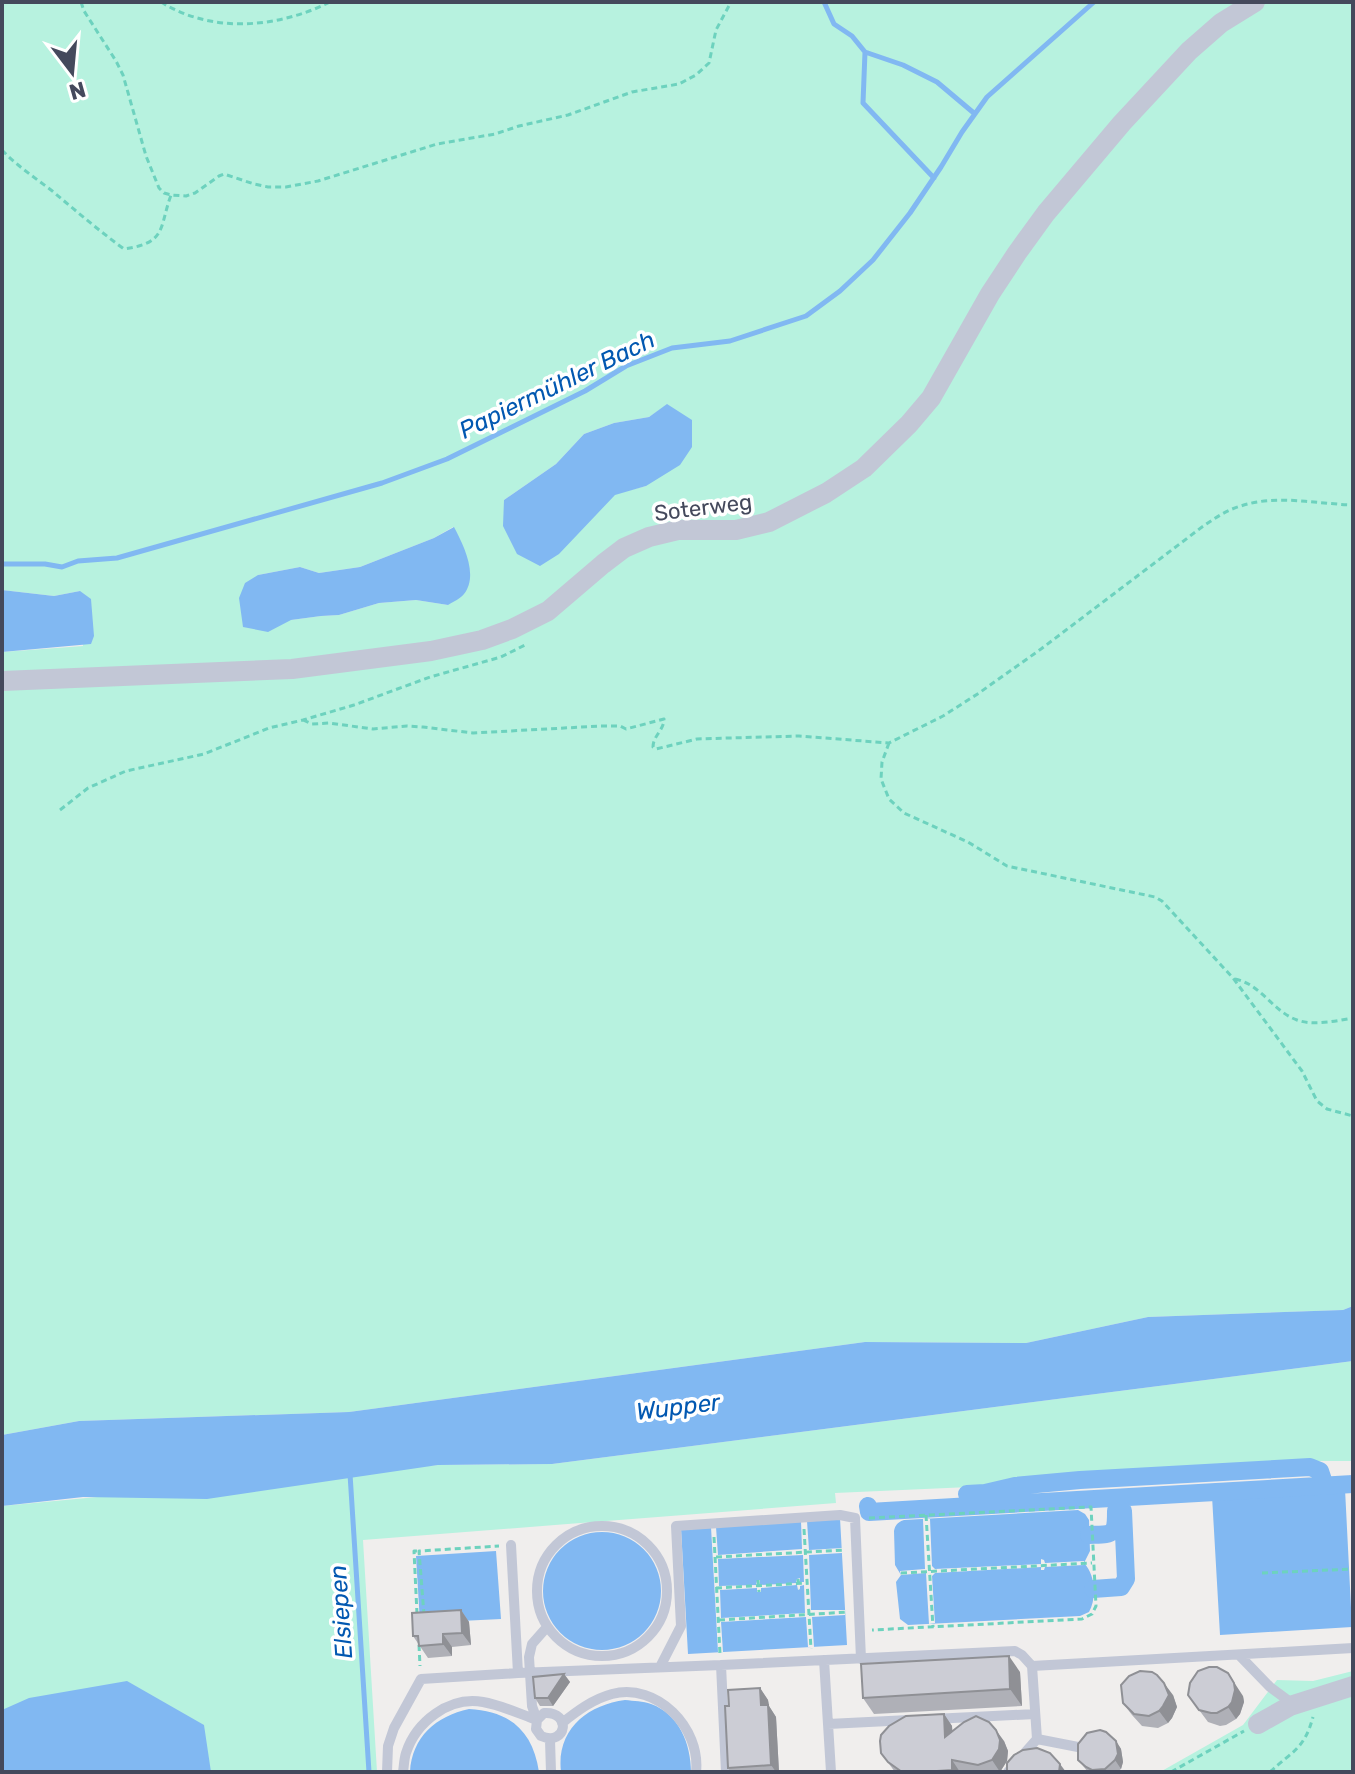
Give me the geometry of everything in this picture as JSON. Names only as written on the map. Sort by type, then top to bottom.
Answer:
[{"type":"street","name":"Soterweg","points":[[2,681],[292,669],[431,651],[482,640],[548,611],[624,548],[649,537],[678,530],[736,530],[769,522],[826,493],[864,468],[924,407],[1017,253],[1046,213],[1122,123],[1189,51],[1221,23],[1255,2]]},
{"type":"street","points":[[1258,1724],[1293,1704],[1353,1686]]},
{"type":"lane","points":[[660,1667],[681,1626],[676,1526],[840,1515],[855,1518],[861,1659]]},
{"type":"lane","points":[[595,1526],[617,1527],[637,1536],[654,1551],[664,1570],[668,1592],[664,1613],[654,1631],[639,1646],[620,1654],[599,1657],[579,1653],[561,1643],[547,1627],[538,1607],[537,1585],[543,1563],[555,1545],[573,1532],[595,1526]]},
{"type":"lane","points":[[511,1545],[523,1673],[537,1720],[537,1733],[550,1740],[559,1736],[563,1728],[558,1715],[544,1713],[537,1720]]},
{"type":"lane","points":[[523,1673],[532,1644],[547,1627]]},
{"type":"lane","points":[[1032,1666],[1353,1648]]},
{"type":"lane","points":[[387,1772],[388,1746],[394,1728],[421,1679],[1015,1651],[1032,1666],[1037,1739],[1008,1772]]},
{"type":"lane","points":[[1239,1655],[1270,1687],[1293,1704]]},
{"type":"lane","points":[[824,1660],[831,1772]]},
{"type":"lane","points":[[721,1665],[726,1772]]},
{"type":"lane","points":[[562,1723],[589,1703],[613,1693],[638,1693],[661,1702],[680,1718],[693,1739],[696,1772]]},
{"type":"lane","points":[[403,1772],[405,1755],[415,1732],[433,1714],[456,1704],[481,1701],[537,1720]]},
{"type":"lane","points":[[828,1724],[1035,1714]]},
{"type":"lane","points":[[1037,1739],[1078,1747]]},
{"type":"lane","points":[[550,1740],[551,1772]]},
{"type":"path","points":[[81,2],[123,75],[159,188],[164,193],[186,196],[224,174],[268,187],[318,181],[437,144],[495,134],[568,115],[632,92],[679,84],[709,63],[716,30],[731,2]]},
{"type":"path","points":[[161,2],[185,14],[241,25],[274,21],[330,2]]},
{"type":"path","points":[[2,150],[124,249],[156,239],[162,230],[171,195]]},
{"type":"path","points":[[303,720],[312,724],[373,729],[423,727],[473,733],[601,726],[626,729],[664,719],[653,743],[656,749],[697,739],[799,736],[889,743],[968,700],[1228,511],[1272,501],[1353,505]]},
{"type":"path","points":[[60,810],[88,788],[116,775],[143,766],[204,754],[269,728],[354,705],[430,677],[501,657],[530,642]]},
{"type":"path","points":[[889,743],[882,762],[881,779],[885,793],[898,809],[968,842],[1007,866],[1162,901],[1233,978],[1302,1071],[1317,1101],[1327,1109],[1353,1116]]},
{"type":"path","points":[[1233,978],[1253,985],[1285,1013],[1298,1020],[1353,1018]]},
{"type":"path","points":[[855,1518],[1091,1507],[1093,1536],[1095,1611],[1088,1618],[860,1631]]},
{"type":"path","points":[[926,1515],[933,1627]]},
{"type":"path","points":[[804,1521],[811,1647]]},
{"type":"path","points":[[713,1527],[720,1652]]},
{"type":"path","points":[[418,1622],[414,1551],[511,1545]]},
{"type":"path","points":[[419,1551],[424,1623]]},
{"type":"path","points":[[715,1557],[842,1551]]},
{"type":"path","points":[[901,1573],[1094,1563]]},
{"type":"path","points":[[1262,1573],[1353,1569]]},
{"type":"path","points":[[758,1580],[759,1592]]},
{"type":"path","points":[[716,1588],[807,1583]]},
{"type":"path","points":[[718,1620],[845,1612]]},
{"type":"path","points":[[419,1636],[421,1679]]},
{"type":"path","points":[[1270,1772],[1298,1749],[1306,1738],[1315,1709]]},
{"type":"path","points":[[1171,1772],[1258,1724]]},
{"type":"green space","points":[[2,2],[1353,2],[1353,1306],[1343,1310],[1148,1317],[1026,1343],[865,1342],[349,1412],[79,1421],[2,1435],[2,652],[83,646],[80,591],[54,596],[2,590]],"holes":[[[667,405],[646,486],[615,494],[591,518],[504,500],[556,464],[584,434],[614,423],[649,417]],[[453,527],[448,605],[416,600],[379,603],[339,615],[291,620],[258,575],[300,567],[319,573],[360,567],[434,538]]]},
{"type":"green space","points":[[1353,1361],[1353,1461],[1006,1479],[992,1486],[835,1493],[836,1503],[363,1540],[377,1772],[2,1772],[2,1506],[438,1465],[552,1464]]},
{"type":"green space","points":[[1353,1671],[1353,1772],[1160,1772],[1243,1725],[1277,1680],[1313,1681]]},
{"type":"water","points":[[667,404],[692,420],[692,447],[680,465],[646,486],[615,495],[559,554],[540,566],[517,554],[503,526],[504,500],[556,464],[584,434],[614,423],[649,417]]},
{"type":"water","points":[[454,527],[468,560],[470,578],[464,594],[448,605],[416,600],[379,603],[339,615],[291,620],[268,632],[243,627],[239,598],[245,583],[258,575],[300,567],[319,573],[360,567]]},
{"type":"water","points":[[2,590],[54,596],[80,591],[91,599],[94,636],[91,644],[2,652]]},
{"type":"water","name":"Wupper","points":[[1353,1306],[1353,1361],[552,1464],[438,1465],[207,1499],[83,1497],[2,1506],[2,1435],[79,1421],[349,1412],[865,1342],[1026,1343],[1148,1317],[1343,1310]]},
{"type":"water","points":[[1345,1489],[1352,1627],[1220,1635],[1212,1496]]},
{"type":"water","points":[[1078,1510],[1089,1520],[1090,1551],[1084,1563],[1091,1573],[1094,1586],[1089,1612],[1080,1616],[908,1625],[900,1619],[896,1582],[901,1575],[895,1565],[894,1531],[900,1522]]},
{"type":"water","points":[[840,1518],[847,1645],[688,1654],[681,1529]]},
{"type":"water","points":[[602,1532],[635,1542],[651,1558],[661,1591],[651,1624],[635,1640],[602,1650],[569,1640],[553,1624],[543,1591],[553,1558],[569,1542]]},
{"type":"water","points":[[496,1551],[501,1619],[420,1623],[416,1556]]},
{"type":"water","points":[[127,1681],[204,1725],[211,1772],[2,1772],[2,1710],[29,1698]]},
{"type":"water","points":[[625,1700],[651,1704],[669,1715],[686,1741],[691,1772],[561,1772],[564,1744],[577,1722],[598,1707]]},
{"type":"water","points":[[469,1709],[496,1714],[517,1726],[531,1745],[539,1772],[410,1772],[415,1748],[428,1730],[446,1717]]},
{"type":"pier","points":[[923,1519],[930,1519],[932,1566],[935,1569],[1041,1564],[1041,1559],[1045,1563],[1084,1561],[1084,1565],[1045,1567],[1044,1570],[1041,1567],[935,1573],[932,1576],[935,1623],[929,1624],[926,1573],[901,1575],[900,1571],[925,1569]]},
{"type":"pier","points":[[801,1521],[807,1521],[809,1550],[842,1548],[842,1553],[809,1555],[811,1610],[845,1610],[845,1615],[812,1617],[814,1647],[808,1647],[806,1617],[721,1622],[723,1652],[718,1652],[711,1527],[716,1527],[718,1555],[802,1549]],"holes":[[[803,1555],[804,1582],[800,1582],[800,1578],[796,1583],[760,1585],[760,1580],[756,1585],[719,1586],[718,1559]],[[797,1585],[798,1590],[804,1585],[805,1613],[721,1618],[720,1590],[757,1588],[757,1592],[761,1592],[761,1588]]]},
{"type":"building","points":[[461,1610],[462,1633],[443,1634],[443,1644],[419,1646],[418,1636],[413,1636],[412,1613]]},
{"type":"building","points":[[1009,1656],[1010,1689],[863,1698],[861,1664]]},
{"type":"building","points":[[1217,1667],[1228,1673],[1234,1683],[1232,1702],[1217,1713],[1199,1710],[1188,1695],[1190,1683],[1198,1671]]},
{"type":"building","points":[[1140,1671],[1157,1675],[1169,1695],[1159,1711],[1149,1716],[1134,1714],[1123,1703],[1121,1685],[1129,1676]]},
{"type":"building","points":[[564,1674],[548,1698],[535,1698],[533,1677]]},
{"type":"building","points":[[760,1688],[761,1705],[768,1705],[771,1765],[728,1768],[725,1706],[729,1706],[728,1690]]},
{"type":"building","points":[[944,1714],[945,1737],[976,1716],[989,1722],[1000,1740],[999,1749],[992,1760],[978,1765],[952,1760],[952,1770],[902,1772],[881,1753],[881,1735],[889,1726],[906,1716]]},
{"type":"building","points":[[1100,1730],[1116,1741],[1118,1754],[1105,1769],[1092,1770],[1078,1760],[1078,1744],[1087,1733]]},
{"type":"building","points":[[1037,1748],[1050,1753],[1060,1764],[1059,1772],[1007,1772],[1007,1763],[1014,1755]]},
{"type":"waterway","points":[[824,2],[834,24],[852,36],[865,52],[863,103],[934,178]]},
{"type":"waterway","name":"Papiermühler Bach","points":[[2,564],[62,567],[78,561],[117,558],[382,483],[447,459],[585,391],[626,366],[672,348],[730,341],[806,316],[840,291],[873,260],[910,213],[987,97],[1094,2]]},
{"type":"waterway","points":[[865,52],[903,65],[937,82],[975,114]]},
{"type":"waterway","points":[[967,1494],[1080,1480],[1310,1467],[1320,1471],[1325,1486]]},
{"type":"waterway","name":"Elsiepen","points":[[350,1474],[369,1772]]},
{"type":"waterway","points":[[868,1506],[869,1512],[1353,1484]]},
{"type":"waterway","points":[[1089,1535],[1112,1532],[1116,1511]]},
{"type":"waterway","points":[[1093,1589],[1121,1587],[1126,1579],[1123,1511]]}]
